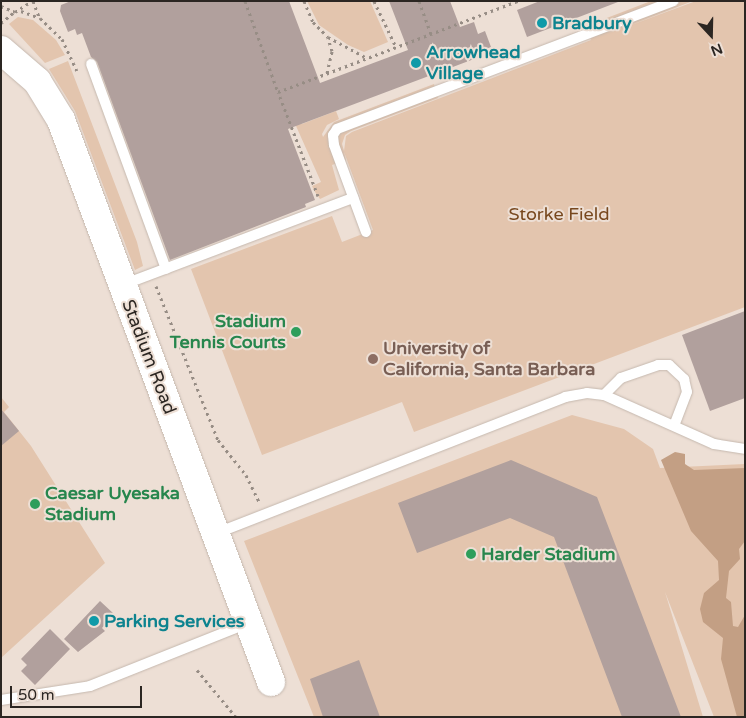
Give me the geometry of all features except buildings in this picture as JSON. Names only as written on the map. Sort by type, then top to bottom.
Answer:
[{"type":"street","name":"Stadium Road","points":[[1,50],[36,81],[61,120],[271,682]]},
{"type":"lane","points":[[366,232],[334,145],[333,135],[337,129],[674,1]]},
{"type":"lane","points":[[91,64],[166,269]]},
{"type":"lane","points":[[122,286],[353,198]]},
{"type":"lane","points":[[604,395],[621,378],[658,365],[668,365],[684,379],[688,392],[674,426]]},
{"type":"lane","points":[[216,533],[565,397],[604,395],[714,444],[745,449]]},
{"type":"lane","points":[[1,700],[90,686],[249,622]]},
{"type":"path","points":[[1,23],[32,1],[40,18],[21,10]]},
{"type":"path","points":[[245,1],[323,209]]},
{"type":"path","points":[[304,1],[313,22],[328,37],[368,58]]},
{"type":"path","points":[[374,1],[396,47]]},
{"type":"path","points":[[419,1],[431,34]]},
{"type":"path","points":[[278,92],[518,1]]},
{"type":"path","points":[[1,6],[14,12]]},
{"type":"path","points":[[326,73],[332,51],[328,37]]},
{"type":"path","points":[[197,670],[236,717]]},
{"type":"green space","points":[[307,1],[370,1],[388,42],[364,52],[348,45],[319,25]]},
{"type":"green space","name":"Storke Field","points":[[651,1],[693,1],[623,28],[696,1],[745,1],[745,307],[414,432],[402,402],[262,455],[191,269],[332,216],[342,242],[373,230],[344,152],[346,160],[332,165],[339,190],[320,199],[315,192],[312,186],[321,182],[284,99],[302,124],[336,111],[339,119],[327,125],[322,134],[323,137],[334,122],[434,84],[438,98],[351,131],[345,135],[342,144],[344,151],[346,136],[352,132],[591,40],[586,26]]},
{"type":"green space","points":[[18,17],[33,20],[56,40],[65,55],[45,63],[9,24]]},
{"type":"green space","points":[[68,61],[137,242],[143,266],[135,270],[75,111],[49,69]]},
{"type":"green space","name":"Caesar Uyesaka Stadium","points":[[1,397],[9,407],[4,412],[31,446],[105,563],[1,658]]},
{"type":"green space","name":"Harder Stadium","points":[[572,415],[624,429],[653,449],[660,468],[745,464],[745,717],[714,717],[665,592],[703,717],[314,717],[244,541]]},
{"type":"shaded area","points":[[675,452],[685,454],[685,464],[694,470],[745,468],[745,541],[739,549],[740,559],[729,571],[726,598],[731,602],[733,626],[738,627],[745,615],[745,717],[737,717],[721,659],[723,638],[703,622],[700,609],[704,593],[719,580],[718,561],[691,531],[661,460]]},
{"type":"place","name":"Bradbury","points":[[542,23]]},
{"type":"place","name":"Arrowhead Village","points":[[416,63]]},
{"type":"place","name":"Stadium Tennis Courts","points":[[296,332]]},
{"type":"place","name":"University of California, Santa Barbara","points":[[373,359]]},
{"type":"place","name":"Caesar Uyesaka Stadium","points":[[35,504]]},
{"type":"place","name":"Harder Stadium","points":[[471,554]]},
{"type":"place","name":"Parking Services","points":[[94,621]]}]
